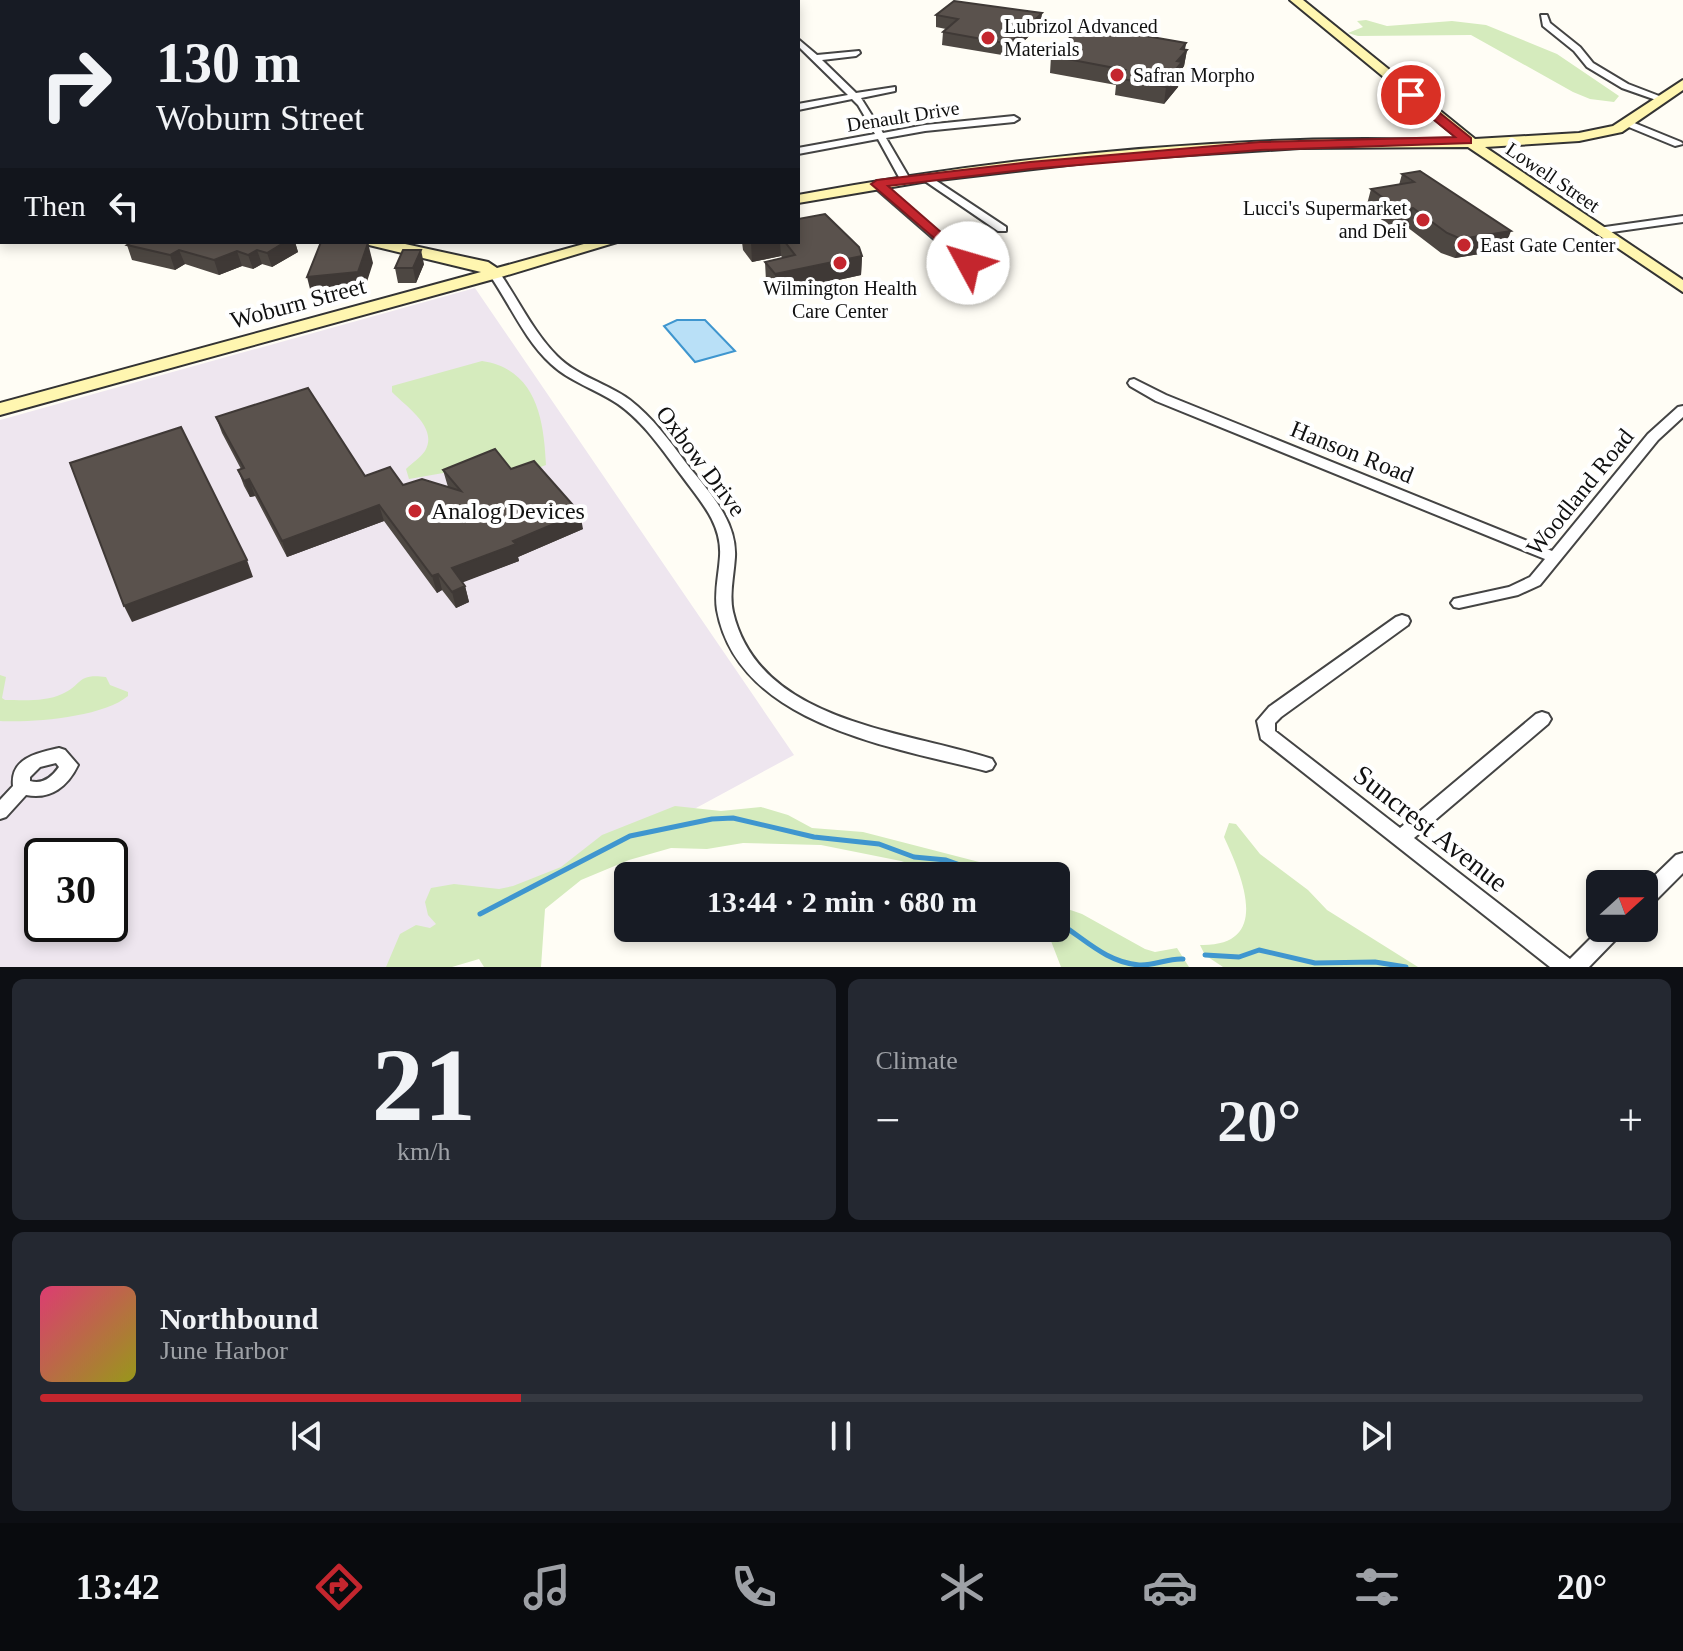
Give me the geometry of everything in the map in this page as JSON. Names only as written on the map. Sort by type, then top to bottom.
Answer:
[{"type":"main road","name":"Lowell Street","points":[[1296,0],[1467,141],[1683,287]]},
{"type":"main road","points":[[800,199],[905,179],[1260,146],[1563,139],[1605,133],[1627,123],[1683,84]]},
{"type":"main road","points":[[383,244],[482,265],[495,274]]},
{"type":"main road","name":"Woburn Street","points":[[0,409],[602,244]]},
{"type":"street","points":[[1544,17],[1546,24],[1577,49],[1587,63],[1625,86],[1662,99]]},
{"type":"street","points":[[800,43],[857,97],[905,179]]},
{"type":"street","points":[[816,58],[856,53]]},
{"type":"street","points":[[800,107],[892,89]]},
{"type":"street","name":"Denault Drive","points":[[800,151],[880,136],[1014,119]]},
{"type":"street","points":[[1627,123],[1678,144]]},
{"type":"street","points":[[926,177],[1002,229]]},
{"type":"street","points":[[877,184],[968,263]]},
{"type":"street","points":[[1598,231],[1683,219]]},
{"type":"street","name":"Oxbow Drive","points":[[495,274],[550,356],[573,375],[616,397],[634,412],[717,513],[730,547],[724,601],[727,622],[742,652],[768,684],[801,707],[836,723],[986,764]]},
{"type":"street","name":"Hanson Road","points":[[1134,383],[1161,398],[1556,558]]},
{"type":"street","name":"Woodland Road","points":[[1459,603],[1530,585],[1556,558],[1653,437],[1683,410]]},
{"type":"street","name":"Suncrest Avenue","points":[[1402,621],[1275,712],[1266,721],[1266,730],[1277,745],[1565,967]]},
{"type":"street","points":[[1400,839],[1542,719]]},
{"type":"street","points":[[0,812],[23,787]]},
{"type":"street","points":[[1658,885],[1683,861]]},
{"type":"street","points":[[1575,967],[1600,942]]},
{"type":"shaded area","points":[[475,288],[794,755],[402,967],[0,967],[0,420]]},
{"type":"green space","points":[[1366,20],[1387,26],[1452,21],[1486,25],[1557,54],[1619,96],[1614,102],[1590,99],[1573,92],[1471,35],[1358,36],[1348,33],[1363,27],[1357,21]]},
{"type":"green space","points":[[482,361],[515,374],[526,386],[539,415],[546,465],[519,475],[449,472],[409,479],[406,469],[425,451],[428,434],[419,418],[392,392],[392,386]]},
{"type":"green space","points":[[0,675],[6,677],[2,698],[5,700],[56,697],[84,678],[96,676],[106,677],[110,685],[128,692],[128,696],[85,714],[48,720],[0,721]]},
{"type":"green space","points":[[675,806],[721,811],[761,807],[788,815],[812,828],[863,832],[979,862],[904,862],[821,845],[743,843],[707,849],[671,848],[624,862],[614,862],[614,866],[581,880],[545,909],[541,967],[484,967],[479,959],[452,967],[386,967],[400,934],[416,925],[430,928],[436,924],[428,915],[425,902],[431,888],[454,884],[499,889],[513,886],[561,867],[602,835]]},
{"type":"green space","points":[[1229,823],[1236,824],[1260,854],[1308,890],[1327,910],[1418,967],[1223,967],[1205,955],[1200,945],[1223,943],[1237,934],[1244,922],[1244,889],[1224,837]]},
{"type":"green space","points":[[1070,910],[1145,949],[1155,952],[1177,948],[1189,967],[1061,967],[1051,942],[1070,942]]},
{"type":"water","points":[[677,320],[705,320],[735,351],[695,362],[664,326]]},
{"type":"building","points":[[954,1],[1042,13],[1009,44],[943,32],[958,19],[936,15]]},
{"type":"building","points":[[1083,25],[1186,43],[1181,49],[1187,50],[1177,61],[1182,62],[1176,69],[1181,70],[1166,87],[1117,78],[1125,70],[1051,56]]},
{"type":"building","points":[[1420,171],[1511,231],[1461,239],[1447,233],[1413,208],[1400,210],[1371,189],[1414,182],[1402,174]]},
{"type":"building","points":[[825,214],[859,247],[862,256],[775,274],[765,262],[795,255],[787,244],[800,244],[800,219]]},
{"type":"building","points":[[282,244],[267,253],[257,250],[248,255],[237,251],[214,260],[179,250],[170,255],[127,245]]},
{"type":"building","points":[[320,244],[368,244],[358,272],[307,277]]},
{"type":"building","points":[[403,250],[421,250],[413,268],[395,268]]},
{"type":"building","points":[[308,388],[365,476],[390,467],[403,485],[422,479],[461,491],[443,470],[495,449],[511,469],[534,461],[580,513],[513,541],[516,544],[452,568],[465,586],[452,592],[438,574],[432,576],[379,505],[282,541],[249,479],[244,481],[238,470],[244,468],[216,417]]},
{"type":"building","points":[[181,427],[247,560],[124,606],[70,463]]},
{"type":"waterway","points":[[480,914],[630,836],[712,819],[733,818],[814,837],[879,844],[914,857],[952,862]]},
{"type":"waterway","points":[[1070,930],[1105,954],[1127,963],[1145,965],[1183,959]]},
{"type":"waterway","points":[[1205,955],[1239,957],[1259,950],[1315,963],[1375,962],[1406,967]]},
{"type":"place","name":"Lubrizol Advanced Materials","points":[[988,38]]},
{"type":"place","name":"Safran Morpho","points":[[1117,75]]},
{"type":"place","name":"Lucci's Supermarket and Deli","points":[[1423,220]]},
{"type":"place","name":"East Gate Center","points":[[1464,245]]},
{"type":"place","name":"Wilmington Health Care Center","points":[[840,263]]},
{"type":"place","name":"Analog Devices","points":[[415,511]]},
{"type":"route","points":[[968,263],[877,184],[1030,165],[1260,146],[1467,141],[1411,95]]}]
